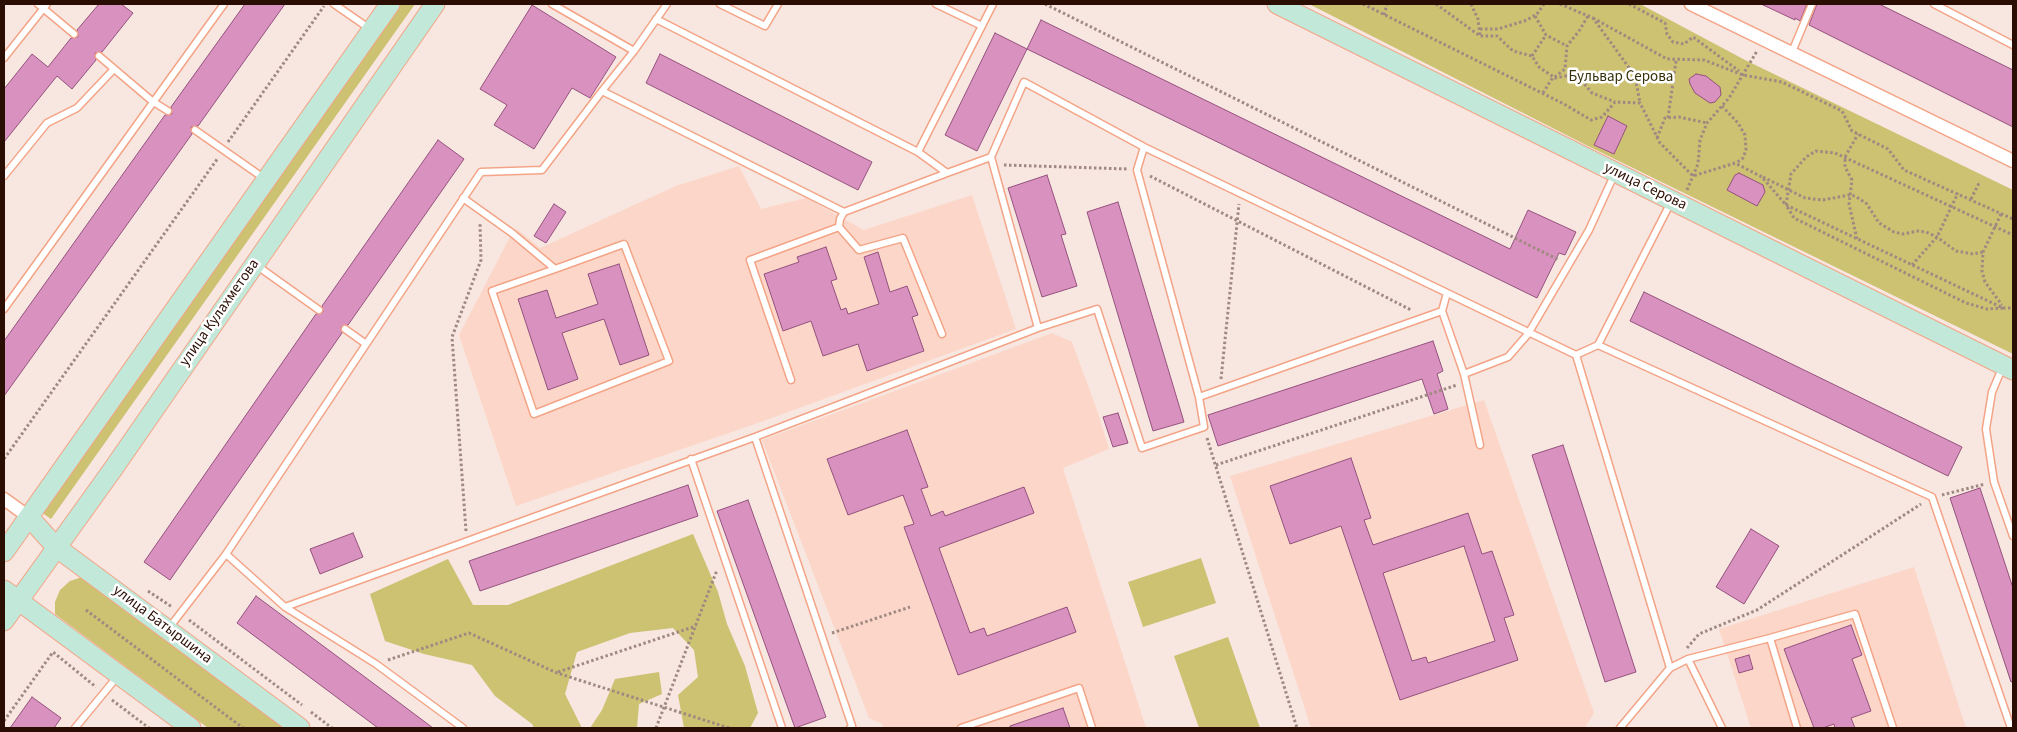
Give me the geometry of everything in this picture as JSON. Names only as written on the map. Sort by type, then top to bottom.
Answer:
[{"type":"main road","points":[[4,552],[390,4]]},
{"type":"main road","name":"улица Кулахметова","points":[[4,621],[11,595],[56,547],[435,4]]},
{"type":"main road","name":"улица Серова","points":[[1277,4],[1616,172],[1678,198],[2009,367]]},
{"type":"main road","name":"улица Батыршина","points":[[29,518],[56,547],[300,728]]},
{"type":"main road","points":[[11,595],[191,728]]},
{"type":"street","points":[[1691,4],[2013,162]]},
{"type":"street","points":[[4,499],[29,518]]},
{"type":"lane","points":[[4,309],[152,101],[224,4]]},
{"type":"lane","points":[[334,4],[371,30]]},
{"type":"lane","points":[[552,4],[634,51]]},
{"type":"lane","points":[[168,629],[226,554],[481,172],[542,170],[668,4]]},
{"type":"lane","points":[[720,4],[765,26],[778,4]]},
{"type":"lane","points":[[936,4],[982,26]]},
{"type":"lane","points":[[918,152],[993,4]]},
{"type":"lane","points":[[1792,52],[1812,4]]},
{"type":"lane","points":[[1934,4],[2013,45]]},
{"type":"lane","points":[[4,58],[43,5],[74,34]]},
{"type":"lane","points":[[656,19],[918,152],[947,174]]},
{"type":"lane","points":[[99,56],[152,101],[168,112]]},
{"type":"lane","points":[[4,176],[47,123],[77,108],[114,69]]},
{"type":"lane","points":[[1038,328],[991,156],[1024,82],[1144,147],[1447,292],[1528,334],[1576,355],[1670,668]]},
{"type":"lane","points":[[602,91],[844,212]]},
{"type":"lane","points":[[195,130],[266,179]]},
{"type":"lane","points":[[285,607],[755,437],[1038,328],[1097,310],[1142,448],[1204,427],[1199,397],[1137,170],[1144,147]]},
{"type":"lane","points":[[942,334],[903,238],[859,250],[839,227],[840,219],[844,212],[991,156]]},
{"type":"lane","points":[[1464,374],[1508,357],[1528,334],[1590,230],[1616,172]]},
{"type":"lane","points":[[463,198],[512,233],[555,269]]},
{"type":"lane","points":[[1576,355],[1598,344],[1678,198]]},
{"type":"lane","points":[[791,380],[750,260],[839,227]]},
{"type":"lane","points":[[624,244],[669,361],[534,414],[492,291],[555,269],[624,244]]},
{"type":"lane","points":[[254,264],[319,310]]},
{"type":"lane","points":[[1447,292],[1442,311],[1464,374],[1480,445]]},
{"type":"lane","points":[[1199,397],[1442,311]]},
{"type":"lane","points":[[346,329],[366,344]]},
{"type":"lane","points":[[1598,344],[1932,498],[2011,728]]},
{"type":"lane","points":[[2009,367],[1992,392],[1986,429],[1994,482],[2013,536]]},
{"type":"lane","points":[[755,437],[852,726],[850,728]]},
{"type":"lane","points":[[691,459],[782,728]]},
{"type":"lane","points":[[226,554],[285,607],[376,664],[462,728]]},
{"type":"lane","points":[[1620,728],[1670,668],[1688,659],[1855,614],[1893,728]]},
{"type":"lane","points":[[1770,638],[1797,728]]},
{"type":"lane","points":[[1688,659],[1722,728]]},
{"type":"lane","points":[[75,728],[120,675]]},
{"type":"lane","points":[[961,728],[1079,688],[1092,728]]},
{"type":"path","points":[[4,459],[326,4]]},
{"type":"path","points":[[1045,4],[1569,265]]},
{"type":"path","points":[[1363,4],[1543,93],[1591,120],[1602,117],[1615,102]]},
{"type":"path","points":[[1384,15],[1387,4]]},
{"type":"path","points":[[1436,4],[1480,36],[1497,36],[1513,50],[1532,56],[1539,67],[1555,78],[1576,74],[1592,92],[1615,102],[1640,103]]},
{"type":"path","points":[[1471,4],[1480,29],[1480,36]]},
{"type":"path","points":[[1480,29],[1498,29],[1535,16],[1544,4]]},
{"type":"path","points":[[1560,4],[1593,18],[1646,49],[1676,60],[1704,60],[1743,75],[1782,82],[1842,112],[1852,131],[1888,149],[1904,170],[2013,219]]},
{"type":"path","points":[[1629,4],[1665,23],[1667,34],[1673,42],[1684,44],[1693,37],[1743,75]]},
{"type":"path","points":[[1535,16],[1546,35],[1567,46]]},
{"type":"path","points":[[1543,93],[1566,67],[1567,46],[1588,16]]},
{"type":"path","points":[[1593,18],[1635,76],[1640,103],[1656,139],[1693,176]]},
{"type":"path","points":[[1532,56],[1546,35]]},
{"type":"path","points":[[1678,198],[1693,176],[1698,164],[1700,140],[1707,123],[1722,106],[1764,40]]},
{"type":"path","points":[[1668,118],[1676,60]]},
{"type":"path","points":[[1693,176],[1735,163],[1743,158],[1746,150],[1745,135],[1738,123],[1722,106]]},
{"type":"path","points":[[1656,139],[1665,118],[1679,117],[1707,123]]},
{"type":"path","points":[[1856,239],[1849,195],[1852,180],[1845,166],[1845,157],[1858,134]]},
{"type":"path","points":[[1786,205],[1794,169],[1816,152],[1835,153],[2013,235]]},
{"type":"path","points":[[1735,163],[1789,188],[1805,198],[1814,200],[1836,199],[1849,195],[1861,199],[1886,228],[1903,234],[1918,231],[1938,237],[1956,251],[1974,254],[1982,252]]},
{"type":"path","points":[[993,165],[1137,170],[1425,317]]},
{"type":"path","points":[[1762,177],[1786,205],[1794,218],[1966,303],[1987,310],[2013,307]]},
{"type":"path","points":[[1971,199],[1980,181]]},
{"type":"path","points":[[1219,390],[1240,193]]},
{"type":"path","points":[[1912,265],[1938,237],[1958,193]]},
{"type":"path","points":[[1786,205],[2003,308]]},
{"type":"path","points":[[467,540],[452,337],[481,260],[480,210]]},
{"type":"path","points":[[2001,214],[1982,252],[1982,270],[1985,282],[2003,308]]},
{"type":"path","points":[[1216,465],[1466,382]]},
{"type":"path","points":[[1204,427],[1297,728]]},
{"type":"path","points":[[1670,668],[1699,634],[1757,610],[1932,498],[1994,482]]},
{"type":"path","points":[[656,728],[723,554]]},
{"type":"path","points":[[140,586],[181,614],[332,728]]},
{"type":"path","points":[[822,636],[910,607]]},
{"type":"path","points":[[86,610],[243,728]]},
{"type":"path","points":[[557,673],[697,625]]},
{"type":"path","points":[[376,664],[469,633],[557,673],[729,728]]},
{"type":"path","points":[[4,721],[53,652]]},
{"type":"shaded area","points":[[739,166],[761,209],[806,198],[864,230],[972,195],[1016,329],[758,423],[516,506],[459,335],[512,233],[517,229],[540,248],[676,186]]},
{"type":"shaded area","points":[[1052,333],[1072,342],[1109,449],[1063,468],[1146,728],[884,728],[882,724],[869,718],[762,440]]},
{"type":"shaded area","points":[[1484,400],[1594,713],[1585,728],[1311,728],[1230,476]]},
{"type":"shaded area","points":[[1914,567],[1966,728],[1751,728],[1719,629]]},
{"type":"green space","points":[[399,4],[415,4],[51,519],[41,512]]},
{"type":"green space","name":"Бульвар Серова","points":[[1309,4],[1640,4],[1745,60],[2013,190],[2013,354],[1586,145]]},
{"type":"green space","points":[[693,534],[718,592],[727,624],[745,666],[758,713],[750,728],[684,728],[678,695],[698,677],[694,650],[673,628],[630,633],[577,652],[565,694],[582,728],[534,728],[532,724],[495,696],[472,665],[424,654],[385,641],[370,594],[448,559],[473,605],[508,605]]},
{"type":"green space","points":[[1201,558],[1216,603],[1143,627],[1128,582]]},
{"type":"green space","points":[[82,577],[286,728],[208,728],[55,614],[55,602],[60,590],[70,581]]},
{"type":"green space","points":[[1228,637],[1260,728],[1199,728],[1174,656]]},
{"type":"green space","points":[[659,672],[662,694],[639,704],[637,728],[590,728],[602,710],[615,679]]},
{"type":"building","points":[[99,4],[121,4],[133,13],[102,52],[95,53],[96,60],[72,89],[57,76],[4,142],[4,89],[32,54],[48,67],[71,38],[78,37],[77,30]]},
{"type":"building","points":[[245,4],[285,4],[198,126],[191,127],[192,134],[4,396],[4,341],[165,115],[172,114],[171,107]]},
{"type":"building","points":[[1761,4],[1807,4],[1800,21]]},
{"type":"building","points":[[1817,4],[1879,4],[2013,70],[2013,127],[1809,25]]},
{"type":"building","points":[[532,5],[616,57],[590,98],[572,88],[534,149],[494,125],[507,105],[480,89]]},
{"type":"building","points":[[1041,20],[1510,249],[1528,210],[1576,232],[1565,255],[1559,253],[1537,298],[1027,49]]},
{"type":"building","points":[[995,33],[1027,49],[977,151],[945,135]]},
{"type":"building","points":[[660,54],[872,162],[858,190],[646,83]]},
{"type":"building","points":[[1696,74],[1706,76],[1720,87],[1721,95],[1715,102],[1710,103],[1695,93],[1689,79]]},
{"type":"building","points":[[1608,116],[1627,126],[1614,154],[1594,145]]},
{"type":"building","points":[[438,140],[464,159],[348,325],[341,327],[342,333],[170,580],[144,562],[316,314],[323,312],[322,306]]},
{"type":"building","points":[[1739,173],[1763,185],[1765,192],[1757,206],[1727,190],[1735,175]]},
{"type":"building","points":[[1047,175],[1066,234],[1061,235],[1077,286],[1042,297],[1008,188]]},
{"type":"building","points":[[1118,202],[1184,422],[1153,431],[1087,212]]},
{"type":"building","points":[[554,204],[566,212],[546,243],[534,236]]},
{"type":"building","points":[[826,247],[837,279],[831,281],[841,310],[846,308],[848,314],[879,304],[864,257],[878,252],[890,292],[907,286],[918,315],[912,317],[924,351],[867,371],[858,344],[823,356],[811,321],[783,331],[764,274],[799,262],[797,257]]},
{"type":"building","points":[[619,264],[649,355],[620,365],[604,319],[562,333],[578,379],[548,390],[518,299],[547,290],[556,318],[598,304],[588,274]]},
{"type":"building","points":[[1644,292],[1962,447],[1948,476],[1630,321]]},
{"type":"building","points":[[1433,341],[1443,371],[1437,374],[1448,409],[1434,414],[1422,379],[1218,446],[1208,415]]},
{"type":"building","points":[[1118,413],[1128,443],[1113,447],[1103,417]]},
{"type":"building","points":[[907,430],[928,487],[921,489],[931,516],[943,511],[945,516],[1024,487],[1034,513],[939,548],[970,633],[984,628],[987,636],[1067,607],[1076,632],[958,675],[904,527],[914,524],[903,495],[848,515],[827,459]]},
{"type":"building","points":[[1563,445],[1636,672],[1605,682],[1532,455]]},
{"type":"building","points":[[1351,458],[1371,518],[1364,520],[1373,545],[1468,513],[1482,554],[1492,551],[1514,615],[1504,618],[1518,660],[1400,700],[1341,526],[1290,544],[1270,486]],"holes":[[[1464,546],[1495,641],[1428,663],[1426,657],[1412,661],[1383,573]]]},
{"type":"building","points":[[688,485],[698,516],[480,591],[469,561]]},
{"type":"building","points":[[1980,488],[2013,588],[2013,681],[2011,682],[1950,498]]},
{"type":"building","points":[[748,500],[826,717],[795,728],[717,511]]},
{"type":"building","points":[[1751,529],[1779,546],[1744,604],[1716,587]]},
{"type":"building","points":[[353,533],[363,557],[320,574],[310,549]]},
{"type":"building","points":[[256,596],[433,728],[378,728],[237,623]]},
{"type":"building","points":[[1851,625],[1862,655],[1852,659],[1871,711],[1851,718],[1855,728],[1835,728],[1834,724],[1823,728],[1814,728],[1784,649]]},
{"type":"building","points":[[1749,655],[1753,669],[1739,673],[1735,659]]},
{"type":"building","points":[[32,697],[61,718],[54,728],[10,728]]},
{"type":"building","points":[[1063,708],[1070,728],[1010,728],[1010,726]]}]
